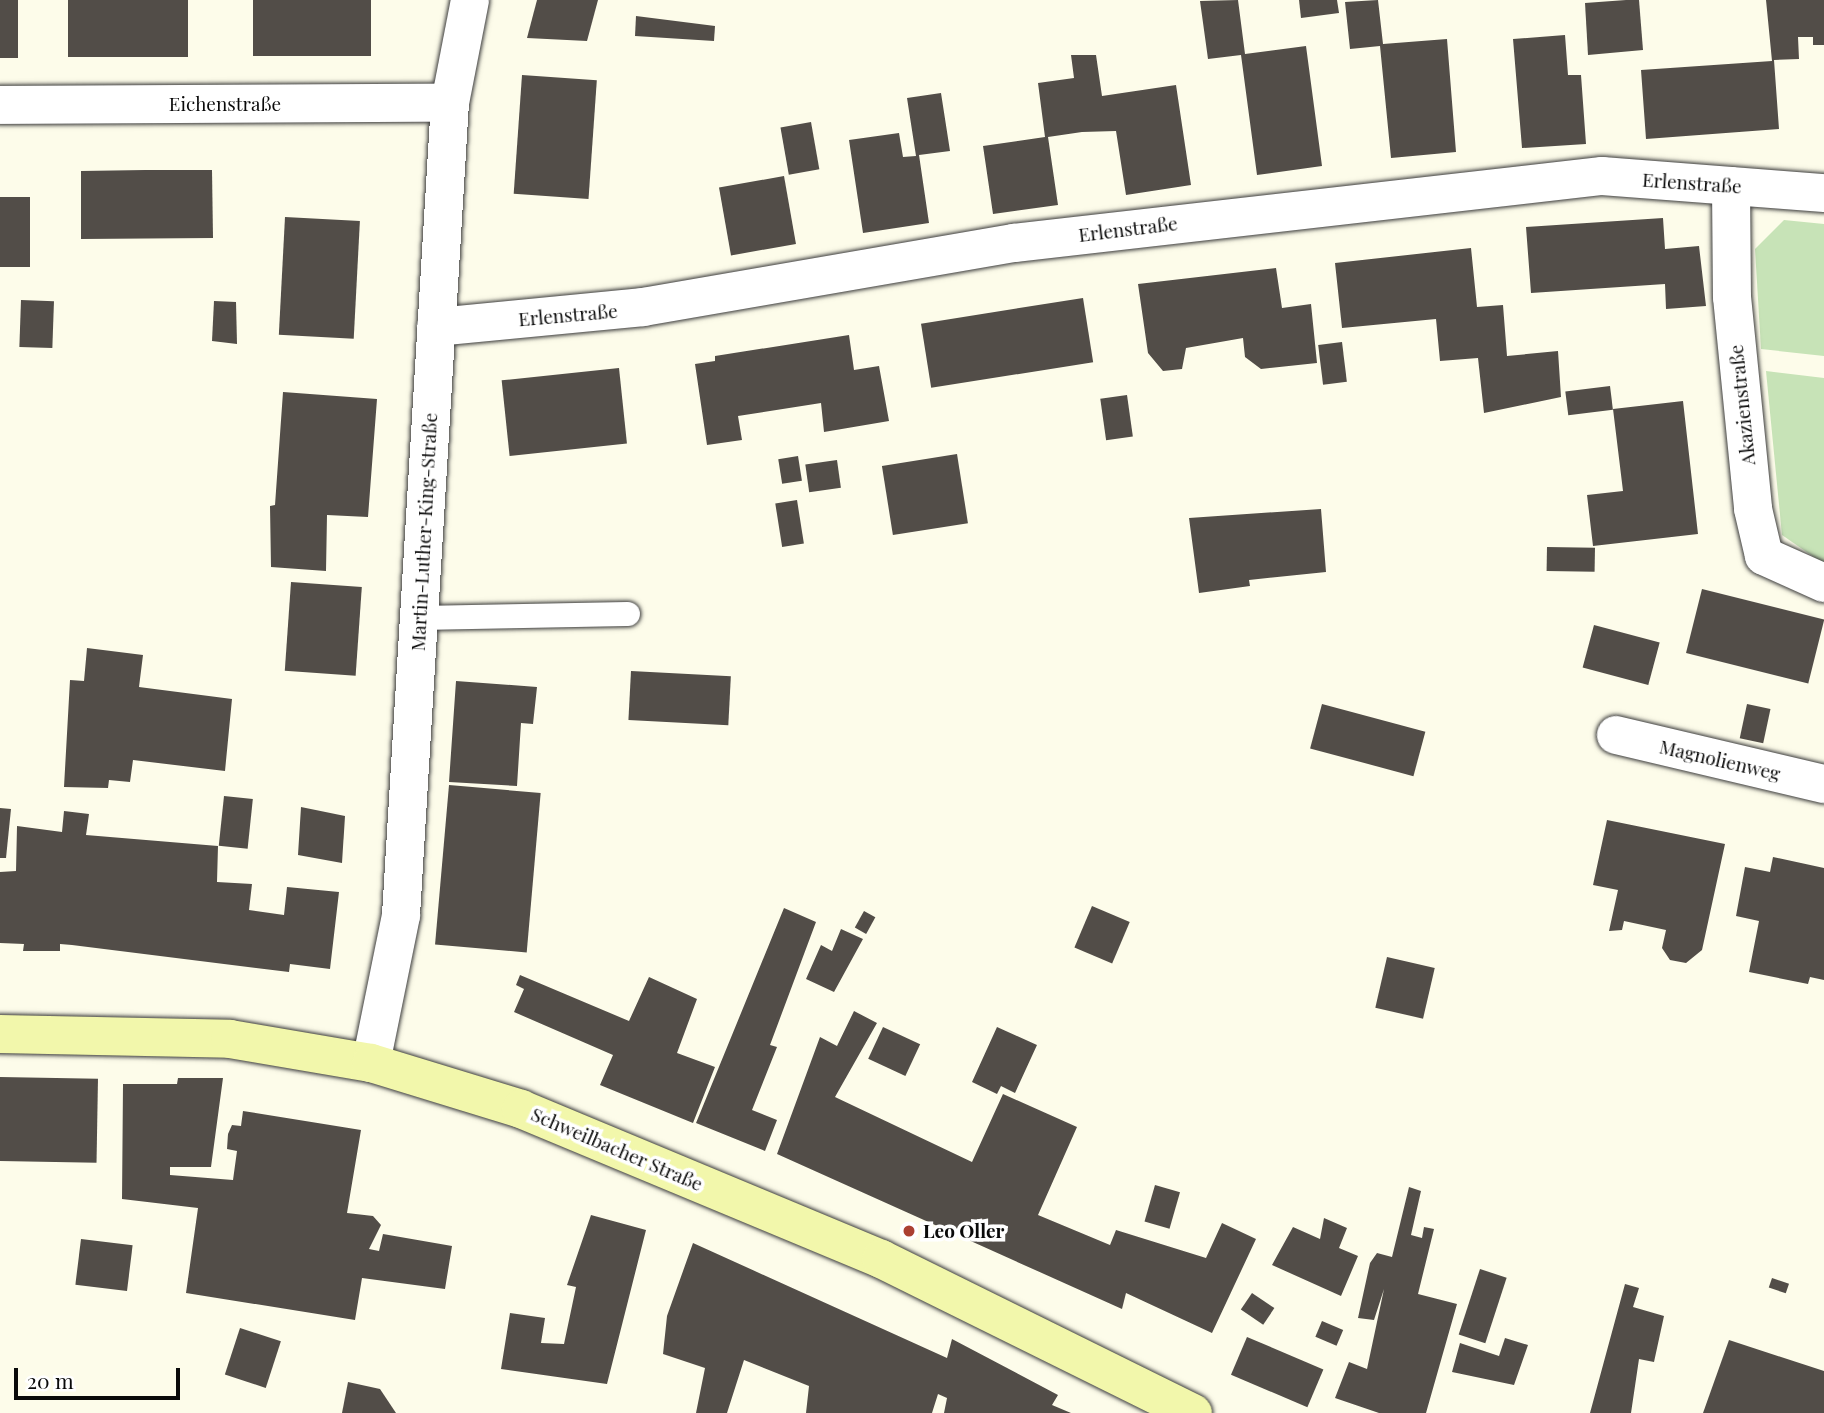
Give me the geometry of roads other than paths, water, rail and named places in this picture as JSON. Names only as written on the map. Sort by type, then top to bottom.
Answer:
[{"type":"main road","name":"Schweilbacher Straße","points":[[0,1034],[230,1039],[370,1063],[521,1109],[881,1259],[1194,1413]]},
{"type":"street","name":"Martin-Luther-King-Straße","points":[[370,1063],[401,915],[450,103],[470,0]]},
{"type":"street","name":"Eichenstraße","points":[[0,104],[450,103]]},
{"type":"street","name":"Erlenstraße","points":[[436,327],[643,307],[1014,243],[1355,201],[1602,176],[1824,193]]},
{"type":"street","name":"Akazienstraße","points":[[1731,186],[1732,297],[1753,509],[1764,556],[1809,581],[1824,583]]},
{"type":"street","name":"Magnolienweg","points":[[1616,735],[1824,784]]},
{"type":"lane","points":[[419,618],[628,614]]},
{"type":"place","name":"Leo Oller","points":[[909,1231]]}]
